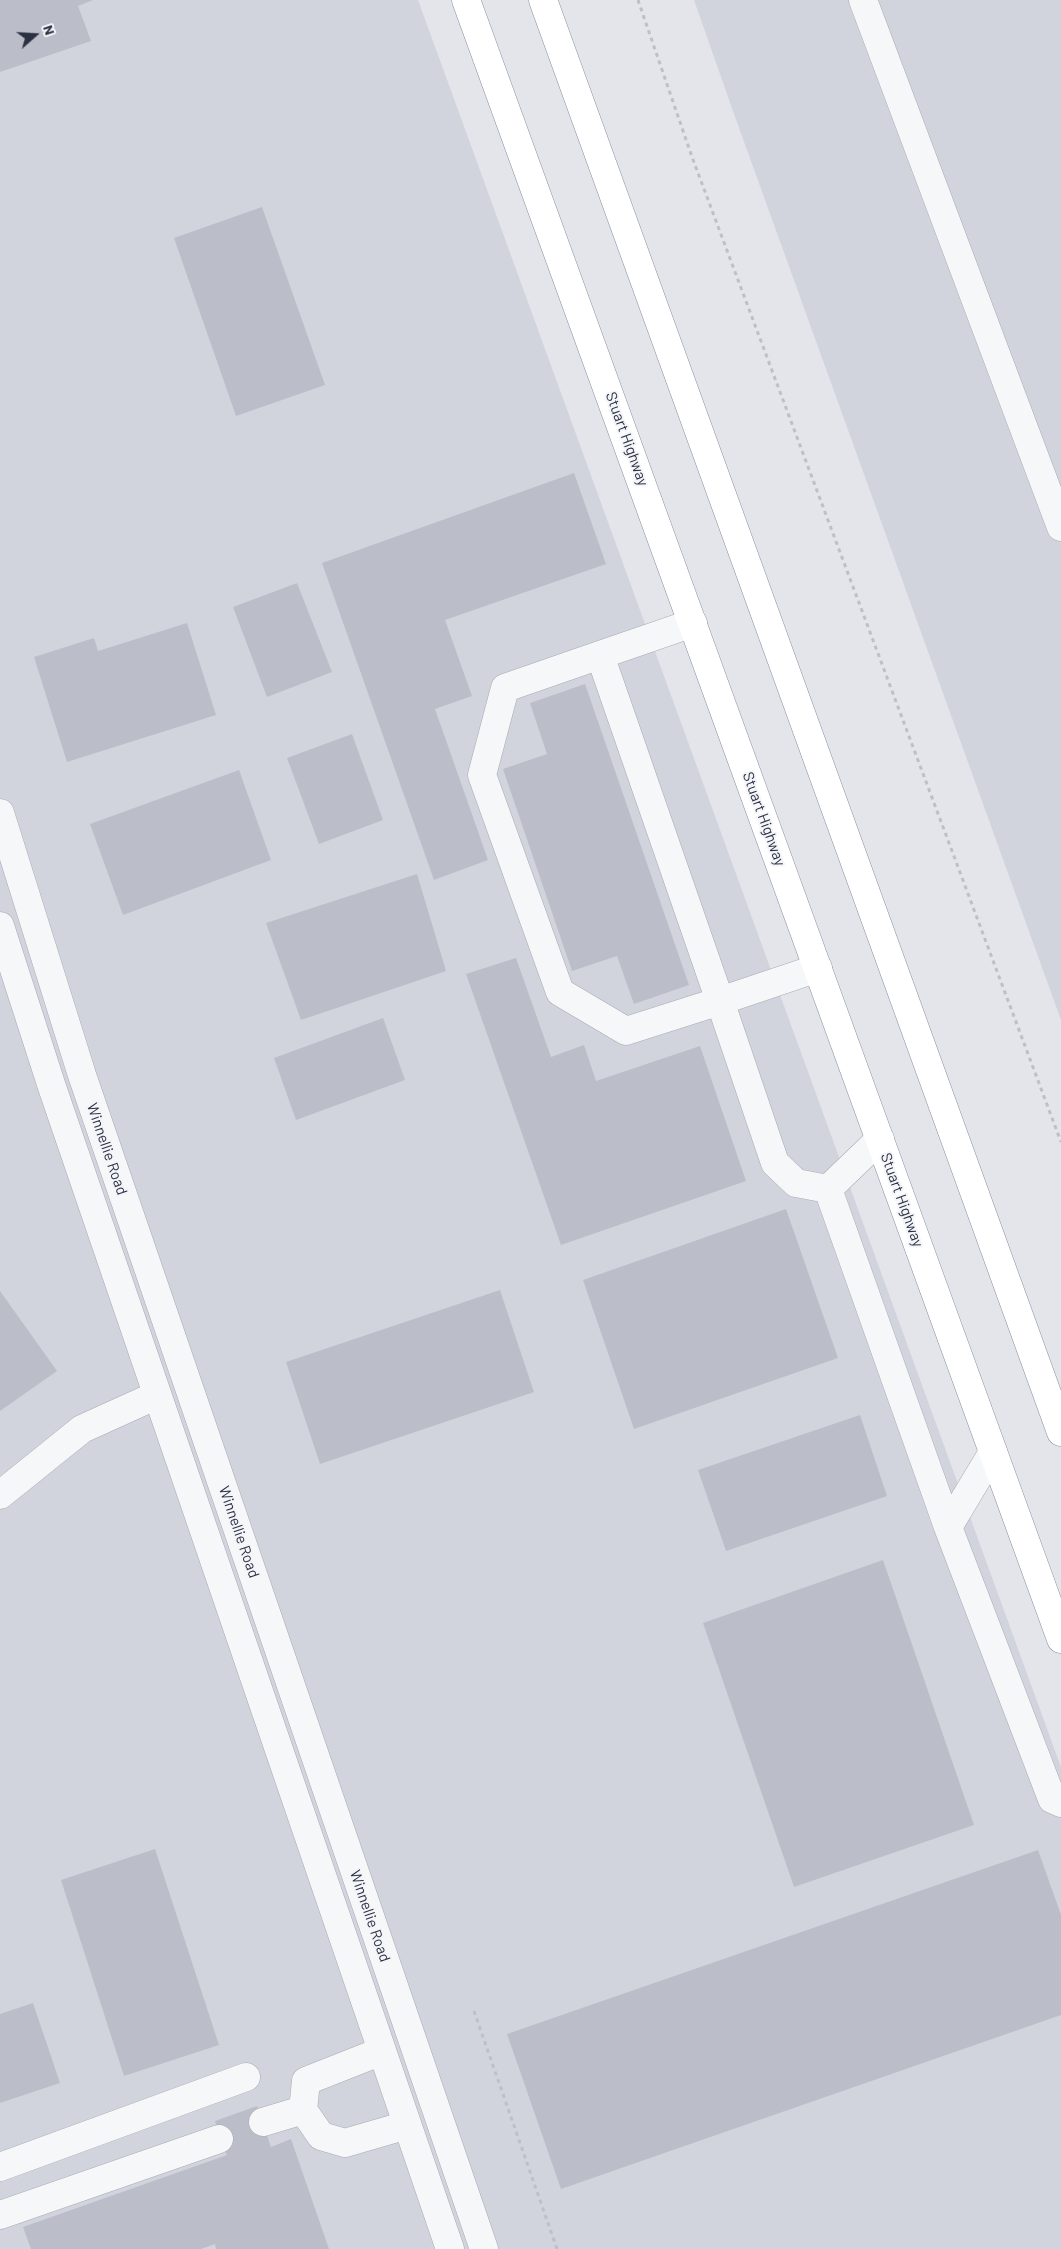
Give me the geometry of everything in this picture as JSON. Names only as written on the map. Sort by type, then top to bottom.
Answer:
[{"type":"highway","name":"Stuart Highway","points":[[466,0],[1061,1639]]},
{"type":"highway","points":[[543,0],[1061,1432]]},
{"type":"street","points":[[863,0],[1061,527]]},
{"type":"street","points":[[693,623],[505,688],[482,775],[560,992],[626,1031],[818,968]]},
{"type":"street","points":[[600,655],[775,1163],[796,1182],[828,1189]]},
{"type":"street","name":"Winnellie Road","points":[[0,814],[82,1075],[484,2249]]},
{"type":"street","points":[[0,926],[52,1087],[450,2249]]},
{"type":"street","points":[[828,1189],[880,1139]]},
{"type":"street","points":[[828,1189],[948,1527],[1052,1800],[1061,1803]]},
{"type":"street","points":[[0,1495],[82,1429],[157,1395]]},
{"type":"street","points":[[948,1527],[993,1452]]},
{"type":"street","points":[[382,2051],[306,2081],[303,2110],[321,2136],[344,2143],[407,2125]]},
{"type":"street","points":[[0,2167],[246,2077]]},
{"type":"street","points":[[263,2122],[303,2110]]},
{"type":"street","points":[[0,2215],[220,2139]]},
{"type":"path","points":[[638,0],[696,167],[1061,1142]]},
{"type":"path","points":[[474,2011],[557,2249]]},
{"type":"shaded area","points":[[0,0],[418,0],[1061,1767],[1061,2249],[0,2249]]},
{"type":"shaded area","points":[[694,0],[1061,0],[1061,1020],[734,114]]},
{"type":"building","points":[[0,0],[93,0],[78,6],[91,41],[0,72]]},
{"type":"building","points":[[262,207],[325,385],[236,416],[174,238]]},
{"type":"building","points":[[574,473],[606,564],[445,620],[472,696],[435,709],[488,860],[434,880],[322,563]]},
{"type":"building","points":[[297,583],[332,672],[267,697],[233,607]]},
{"type":"building","points":[[187,623],[216,715],[67,762],[34,657],[94,638],[98,651]]},
{"type":"building","points":[[585,684],[689,985],[634,1004],[617,956],[572,971],[503,769],[547,754],[530,703]]},
{"type":"building","points":[[352,734],[383,820],[319,844],[287,758]]},
{"type":"building","points":[[239,770],[271,860],[123,915],[90,824]]},
{"type":"building","points":[[417,874],[446,971],[301,1020],[266,923]]},
{"type":"building","points":[[516,958],[551,1057],[584,1045],[596,1081],[700,1046],[746,1181],[561,1245],[466,974]]},
{"type":"building","points":[[383,1018],[405,1080],[296,1120],[274,1058]]},
{"type":"building","points":[[786,1209],[838,1358],[634,1429],[583,1280]]},
{"type":"building","points":[[500,1290],[534,1392],[320,1464],[286,1362]]},
{"type":"building","points":[[0,1291],[57,1371],[0,1411]]},
{"type":"building","points":[[860,1415],[887,1496],[726,1551],[698,1470]]},
{"type":"building","points":[[883,1560],[974,1825],[794,1887],[703,1623]]},
{"type":"building","points":[[155,1849],[219,2045],[124,2076],[61,1880]]},
{"type":"building","points":[[1038,1850],[1061,1915],[1061,2015],[561,2189],[507,2034]]},
{"type":"building","points":[[33,2003],[60,2083],[0,2103],[0,2014]]},
{"type":"building","points":[[257,2106],[271,2147],[291,2139],[329,2249],[216,2249],[215,2244],[201,2249],[31,2249],[23,2227],[227,2155],[219,2139],[215,2121]]}]
